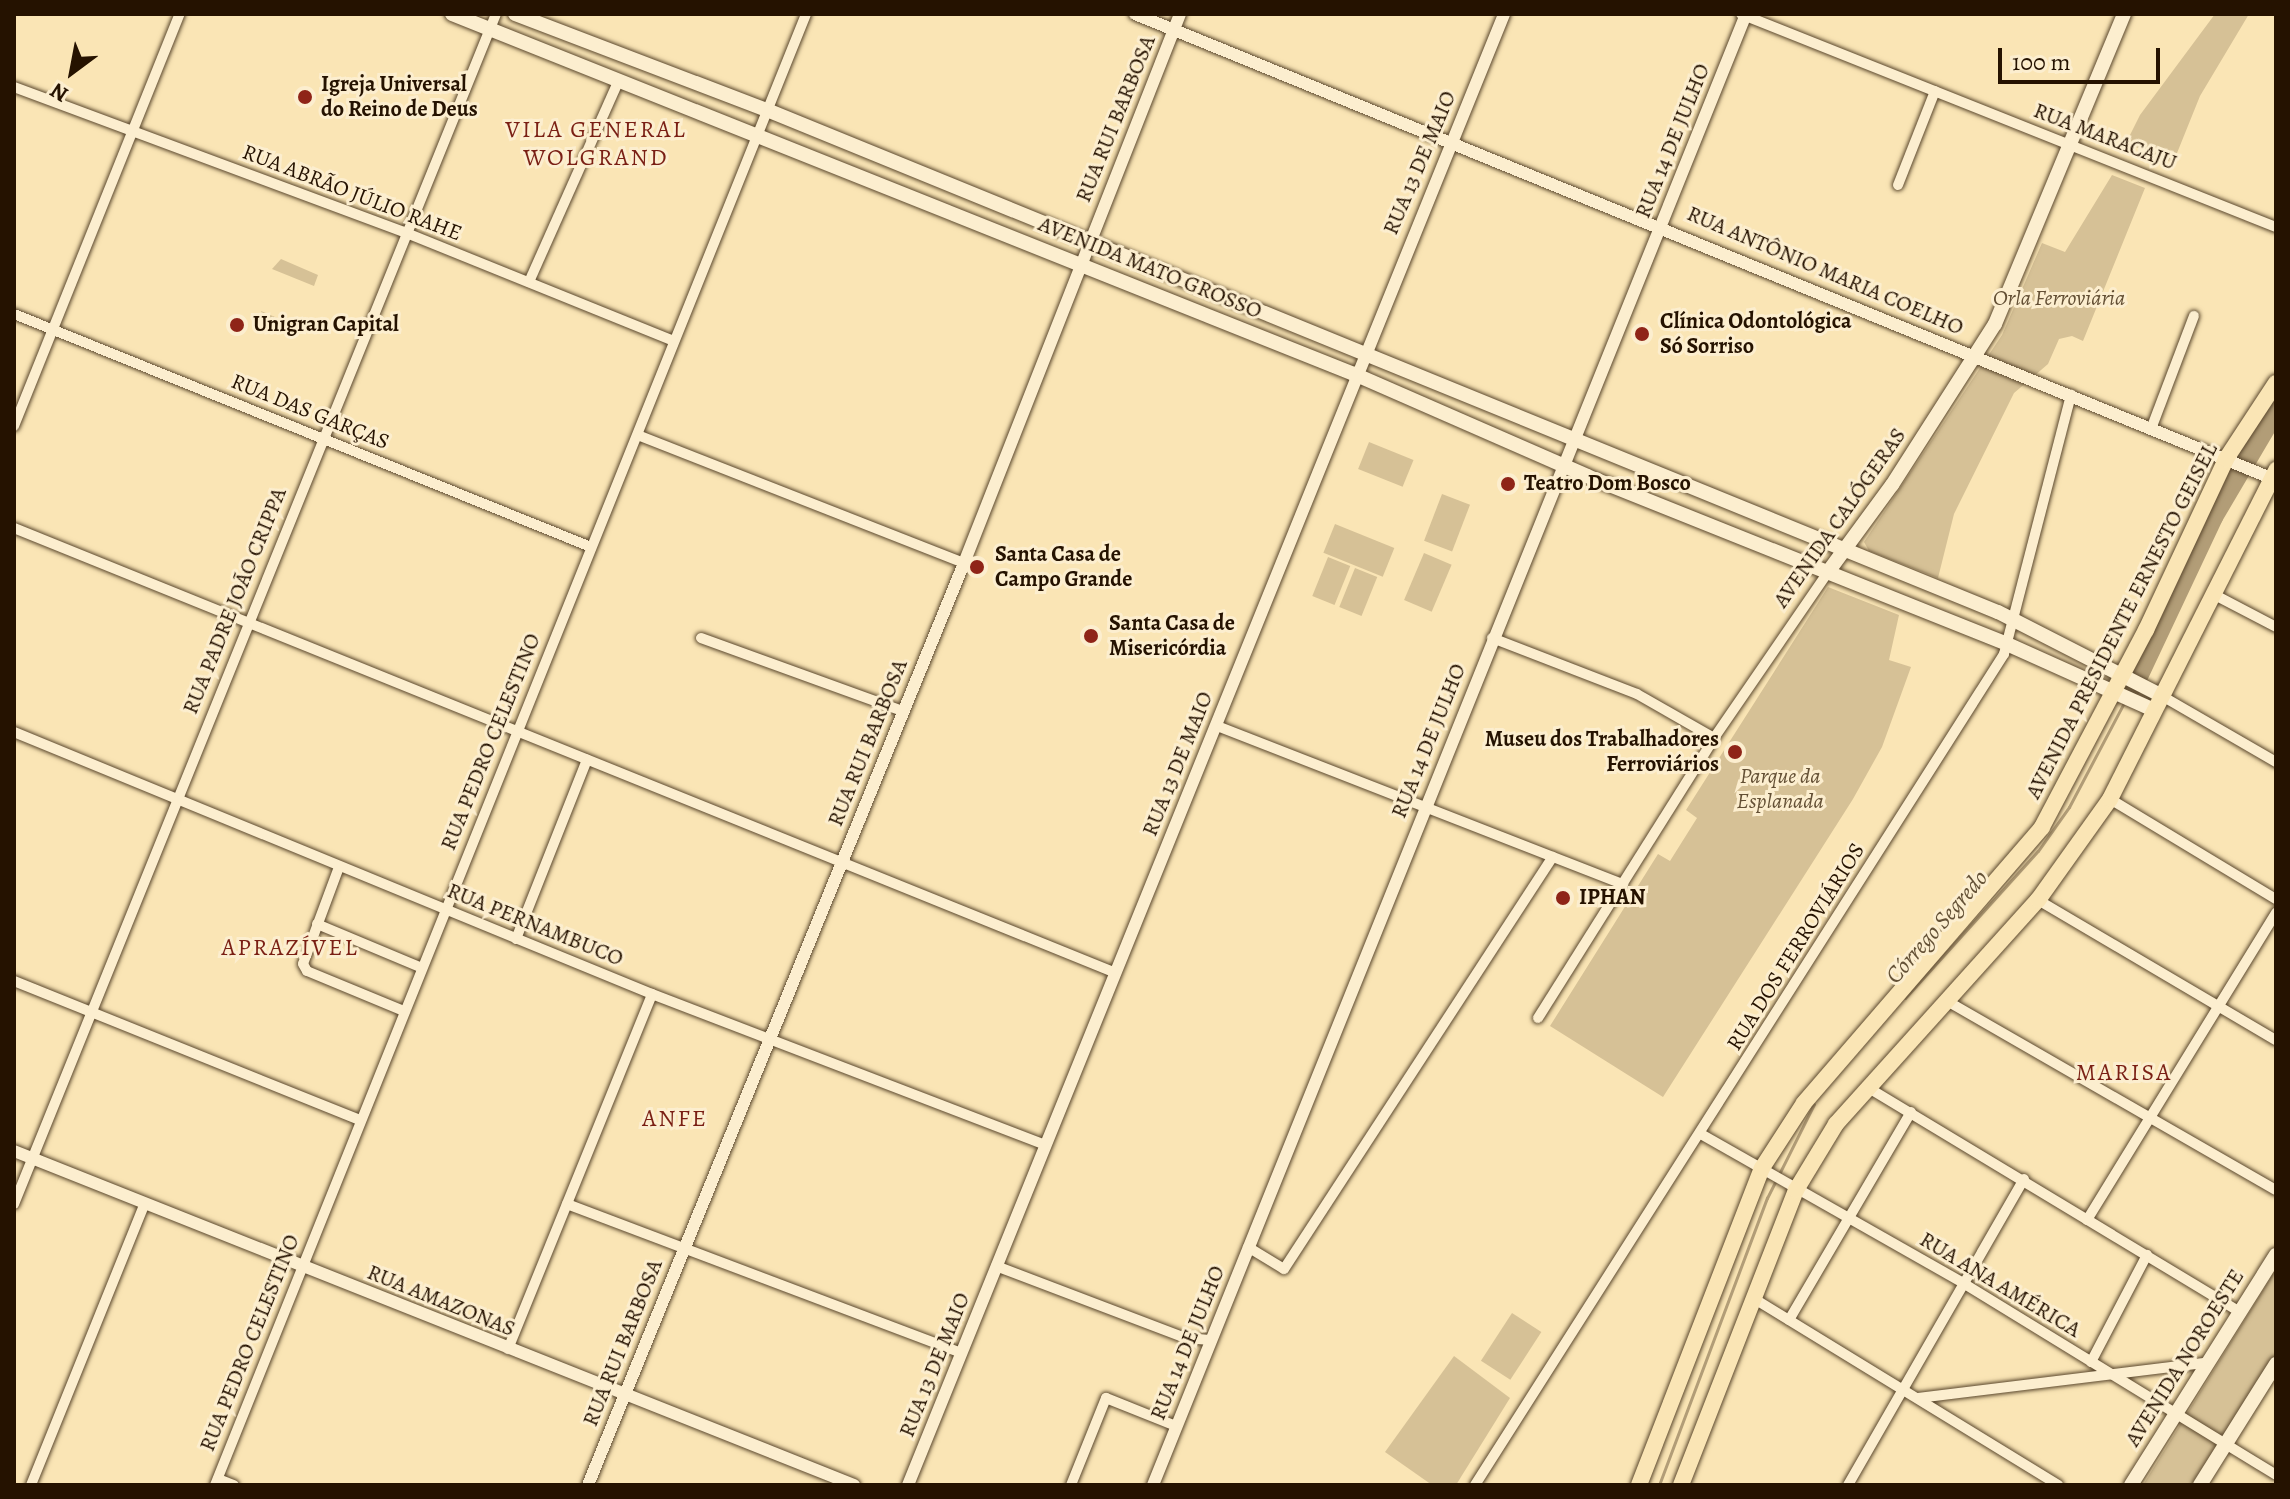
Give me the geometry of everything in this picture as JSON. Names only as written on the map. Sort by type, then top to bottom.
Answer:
[{"type":"main road","name":"AVENIDA MATO GROSSO","points":[[452,14],[618,82],[758,133],[1354,374],[1562,466],[2007,644],[2120,693],[2153,700]]},
{"type":"main road","name":"AVENIDA MATO GROSSO","points":[[515,14],[637,65],[767,110],[1364,351],[1573,441],[2012,619],[2129,677],[2153,700]]},
{"type":"main road","name":"AVENIDA CALÓGERAS","points":[[1828,572],[1977,356],[2010,294],[2124,14]]},
{"type":"main road","points":[[618,82],[622,72],[637,65]]},
{"type":"main road","name":"AVENIDA PRESIDENTE ERNESTO GEISEL","points":[[1639,1485],[1762,1168],[1804,1103],[2042,827],[2129,677],[2233,462],[2276,383]]},
{"type":"main road","points":[[1681,1485],[1794,1190],[1836,1124],[2038,900],[2110,799],[2153,700],[2213,594],[2271,476]]},
{"type":"main road","name":"AVENIDA NOROESTE","points":[[2131,1485],[2276,1255]]},
{"type":"main road","points":[[2200,1485],[2276,1364]]},
{"type":"street","points":[[14,426],[180,14]]},
{"type":"street","name":"RUA PADRE JOÃO CRIPPA","points":[[14,1204],[404,232],[496,14]]},
{"type":"street","name":"RUA PEDRO CELESTINO","points":[[216,1482],[591,547],[640,436],[674,341],[806,14]]},
{"type":"street","name":"RUA ANTÔNIO MARIA COELHO","points":[[1135,14],[1660,224],[2271,476]]},
{"type":"street","name":"RUA RUI BARBOSA","points":[[588,1485],[964,563],[1180,14]]},
{"type":"street","name":"RUA 13 DE MAIO","points":[[908,1485],[1217,726],[1354,374],[1504,14]]},
{"type":"street","name":"RUA MARACAJU","points":[[1744,15],[2276,227]]},
{"type":"street","name":"RUA 14 DE JULHO","points":[[1153,1485],[1744,15]]},
{"type":"street","points":[[529,282],[618,82]]},
{"type":"street","name":"RUA ABRÃO JÚLIO RAHE","points":[[14,87],[404,232],[674,341]]},
{"type":"street","points":[[1898,185],[1935,91]]},
{"type":"street","name":"RUA DAS GARÇAS","points":[[14,314],[591,547]]},
{"type":"street","points":[[2151,429],[2194,316]]},
{"type":"street","name":"RUA DOS FERROVIÁRIOS","points":[[1475,1485],[1701,1134],[2007,644],[2071,395]]},
{"type":"street","points":[[640,436],[964,563]]},
{"type":"street","points":[[14,528],[1116,973]]},
{"type":"street","name":"AVENIDA CALÓGERAS","points":[[1538,1018],[1714,738],[1828,572]]},
{"type":"street","points":[[2213,594],[2276,627]]},
{"type":"street","points":[[701,638],[903,711]]},
{"type":"street","points":[[1492,638],[1637,694],[1714,738]]},
{"type":"street","points":[[2153,700],[2276,762]]},
{"type":"street","points":[[1217,726],[1623,884]]},
{"type":"street","name":"RUA PERNAMBUCO","points":[[14,732],[652,994],[1045,1145]]},
{"type":"street","points":[[516,939],[587,760]]},
{"type":"street","points":[[2110,799],[2276,899]]},
{"type":"street","points":[[1248,1247],[1284,1269],[1553,857]]},
{"type":"street","points":[[339,867],[303,964],[307,971],[404,1011]]},
{"type":"street","points":[[2038,900],[2276,1040]]},
{"type":"street","points":[[2087,1220],[2276,913]]},
{"type":"street","points":[[317,924],[422,968]]},
{"type":"street","points":[[14,981],[359,1120]]},
{"type":"street","points":[[508,1349],[652,994]]},
{"type":"street","points":[[1947,1001],[2276,1190]]},
{"type":"street","points":[[1867,1087],[2024,1179],[2241,1313]]},
{"type":"street","points":[[1789,1320],[1911,1112]]},
{"type":"street","name":"RUA ANA AMÉRICA","points":[[1701,1134],[1794,1190],[1963,1283],[2276,1475]]},
{"type":"street","name":"RUA AMAZONAS","points":[[14,1151],[623,1397],[854,1485]]},
{"type":"street","points":[[1848,1485],[2024,1179]]},
{"type":"street","points":[[31,1485],[145,1203]]},
{"type":"street","points":[[567,1204],[962,1353]]},
{"type":"street","points":[[2091,1362],[2147,1255]]},
{"type":"street","points":[[996,1266],[1186,1338],[1210,1340]]},
{"type":"street","points":[[1753,1298],[2058,1485]]},
{"type":"street","points":[[1918,1398],[2212,1361]]},
{"type":"street","points":[[1071,1485],[1106,1398],[1176,1426]]},
{"type":"street","points":[[216,1482],[234,1485]]},
{"type":"green space","points":[[2215,14],[2249,14],[2200,96],[2173,163],[2126,143],[2140,115]]},
{"type":"green space","name":"Orla Ferroviária","points":[[2112,175],[2145,188],[2083,341],[2072,336],[2059,339],[2048,364],[2014,393],[1954,514],[1938,578],[1869,551],[1864,542],[2002,335],[2042,243],[2065,252]]},
{"type":"green space","points":[[281,259],[318,275],[314,286],[272,269]]},
{"type":"green space","points":[[261,311],[296,326],[291,335],[267,326]]},
{"type":"green space","points":[[1369,442],[1414,460],[1403,487],[1358,469]]},
{"type":"green space","points":[[1442,494],[1470,505],[1452,551],[1424,541]]},
{"type":"green space","points":[[1335,524],[1394,548],[1383,577],[1323,553]]},
{"type":"green space","points":[[1424,553],[1452,565],[1432,612],[1404,600]]},
{"type":"green space","points":[[1328,557],[1350,566],[1335,605],[1312,596]]},
{"type":"green space","points":[[1355,568],[1377,577],[1362,616],[1339,607]]},
{"type":"green space","name":"Parque da Esplanada","points":[[1828,587],[1899,615],[1889,660],[1911,667],[1882,747],[1853,799],[1663,1097],[1550,1026],[1658,854],[1670,861],[1697,818],[1686,810]]},
{"type":"green space","points":[[2276,1269],[2276,1355],[2191,1485],[2143,1485]]},
{"type":"green space","points":[[1512,1313],[1541,1332],[1510,1380],[1481,1361]]},
{"type":"green space","points":[[1454,1356],[1510,1398],[1456,1485],[1432,1485],[1385,1452]]},
{"type":"waterway","name":"Córrego Segredo","points":[[2134,685],[2213,517],[2276,410]]},
{"type":"waterway","name":"Córrego Segredo","points":[[1905,998],[2038,851],[2069,807],[2125,701]]},
{"type":"waterway","name":"Córrego Segredo","points":[[1659,1485],[1767,1198],[1814,1104]]},
{"type":"place","name":"Igreja Universal do Reino de Deus","points":[[305,97]]},
{"type":"place","name":"Unigran Capital","points":[[237,325]]},
{"type":"place","name":"Clínica Odontológica Só Sorriso","points":[[1642,334]]},
{"type":"place","name":"Teatro Dom Bosco","points":[[1508,484]]},
{"type":"place","name":"Santa Casa de Campo Grande","points":[[977,567]]},
{"type":"place","name":"Santa Casa de Misericórdia","points":[[1091,636]]},
{"type":"place","name":"Museu dos Trabalhadores Ferroviários","points":[[1735,752]]},
{"type":"place","name":"IPHAN","points":[[1563,898]]},
{"type":"district","name":"VILA GENERAL WOLGRAND","points":[[596,144]]},
{"type":"district","name":"APRAZÍVEL","points":[[290,948]]},
{"type":"district","name":"MARISA","points":[[2124,1073]]},
{"type":"district","name":"ANFE","points":[[675,1119]]}]
